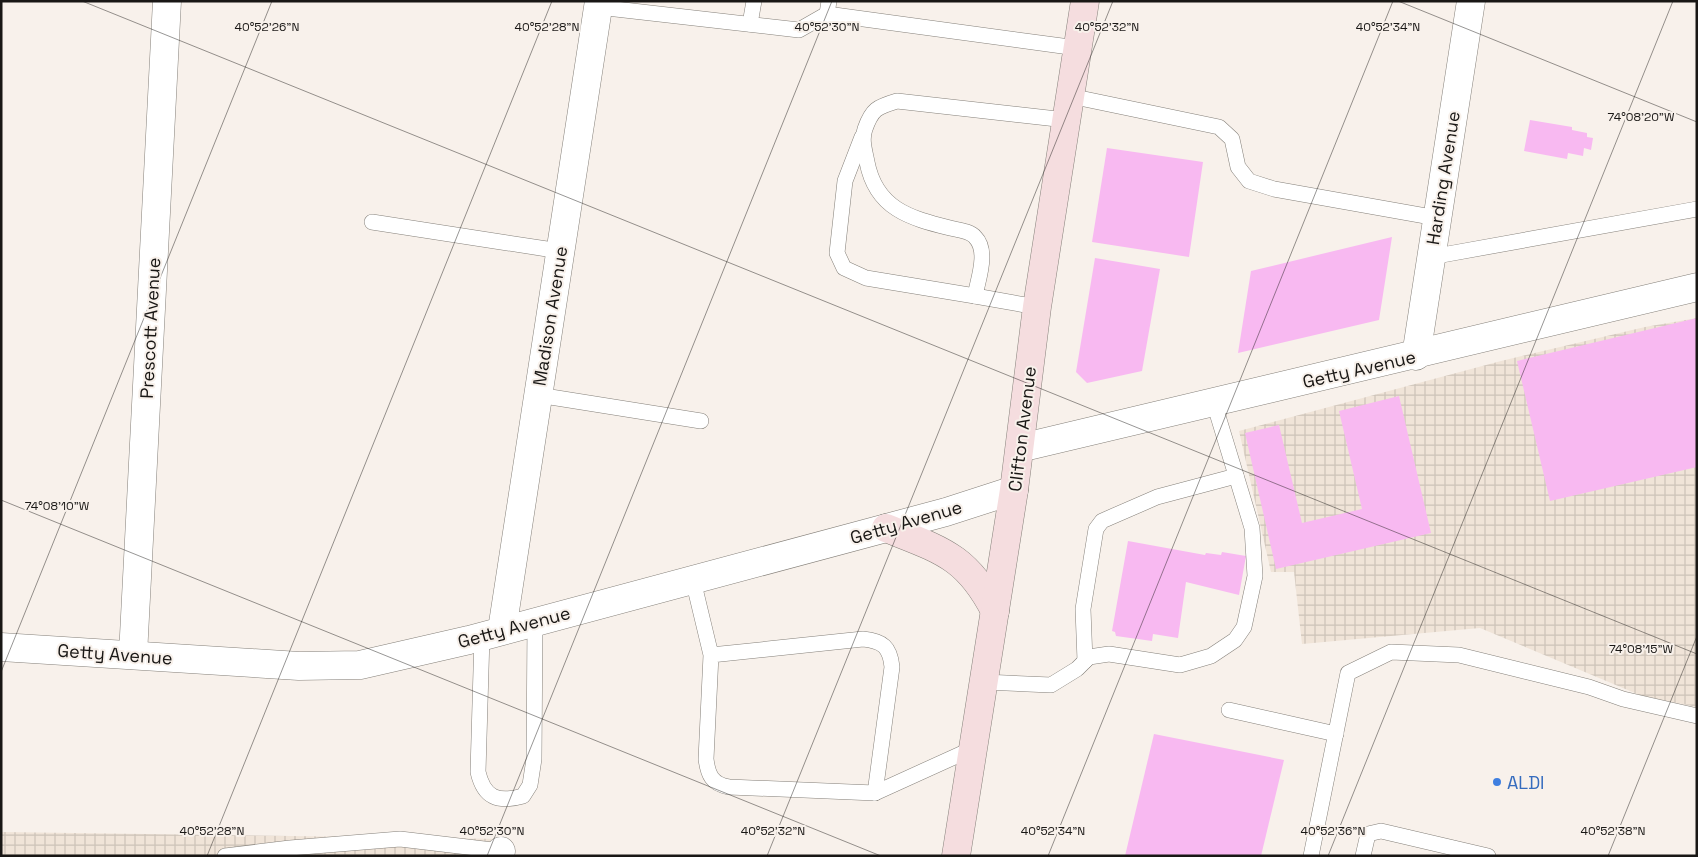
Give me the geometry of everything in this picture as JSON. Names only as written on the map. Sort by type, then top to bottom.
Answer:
[{"type":"main road","name":"Clifton Avenue","points":[[956,856],[1014,490],[1037,307],[1084,1]]},
{"type":"main road","points":[[886,528],[935,548],[957,561],[973,575],[995,611]]},
{"type":"street","name":"Prescott Avenue","points":[[133,655],[167,1]]},
{"type":"street","name":"Harding Avenue","points":[[1416,356],[1471,1]]},
{"type":"street","name":"Madison Avenue","points":[[492,633],[538,395],[598,4]]},
{"type":"street","name":"Getty Avenue","points":[[1020,448],[1416,356],[1697,287]]},
{"type":"street","name":"Getty Avenue","points":[[1,647],[299,666],[360,665],[492,633],[692,580],[946,512],[1014,490]]},
{"type":"lane","points":[[750,24],[754,1]]},
{"type":"lane","points":[[598,4],[799,30],[828,7],[1077,48]]},
{"type":"lane","points":[[1037,307],[866,278],[844,268],[837,253],[844,181],[869,118],[878,106],[896,101],[1068,108],[1219,127],[1232,139],[1238,167],[1249,181],[1274,189],[1437,218]]},
{"type":"lane","points":[[862,137],[871,179],[886,200],[911,218],[963,231],[975,237],[982,252],[975,296]]},
{"type":"lane","points":[[1431,257],[1697,209]]},
{"type":"lane","points":[[372,222],[560,251]]},
{"type":"lane","points":[[538,395],[701,421]]},
{"type":"lane","points":[[984,682],[1051,685],[1089,657],[1109,654],[1180,666],[1211,656],[1235,640],[1244,627],[1255,576],[1252,528],[1214,403]]},
{"type":"lane","points":[[1085,661],[1083,609],[1096,529],[1102,521],[1157,497],[1236,476]]},
{"type":"lane","points":[[692,580],[711,655],[707,770],[712,780],[719,786],[729,788],[875,793],[974,748]]},
{"type":"lane","points":[[492,633],[478,772],[481,784],[493,797],[508,800],[523,796],[530,785],[534,759],[534,621]]},
{"type":"lane","points":[[711,655],[863,639],[875,640],[884,646],[891,654],[892,667],[875,793]]},
{"type":"lane","points":[[1311,856],[1348,673],[1390,652],[1459,655],[1589,687],[1623,699],[1697,716]]},
{"type":"lane","points":[[1229,710],[1336,734]]},
{"type":"lane","points":[[1363,856],[1368,834],[1381,831],[1488,856]]},
{"type":"lane","points":[[225,856],[290,848],[400,839],[501,853]]},
{"type":"shaded area","points":[[1697,318],[1697,707],[1642,696],[1480,628],[1302,644],[1294,572],[1271,572],[1239,431],[1501,361],[1645,327]]},
{"type":"shaded area","points":[[1,832],[505,839],[503,856],[1,856]]},
{"type":"building","points":[[1530,120],[1572,127],[1572,130],[1587,133],[1587,137],[1593,138],[1591,150],[1584,148],[1583,156],[1568,153],[1567,159],[1524,151]]},
{"type":"building","points":[[1107,148],[1203,162],[1189,257],[1092,242]]},
{"type":"building","points":[[1392,237],[1379,320],[1238,353],[1251,271]]},
{"type":"building","points":[[1095,258],[1160,269],[1142,371],[1087,383],[1076,372]]},
{"type":"building","points":[[1697,318],[1697,467],[1550,501],[1517,361]]},
{"type":"building","points":[[1399,396],[1431,533],[1276,569],[1245,433],[1279,425],[1302,523],[1362,509],[1339,411]]},
{"type":"building","points":[[1128,541],[1205,555],[1206,553],[1221,555],[1222,552],[1246,556],[1239,595],[1186,582],[1178,638],[1153,634],[1152,641],[1116,636],[1115,632],[1112,631]]},
{"type":"building","points":[[1154,734],[1284,760],[1261,856],[1125,856]]},
{"type":"place","name":"ALDI","points":[[1497,782]]}]
